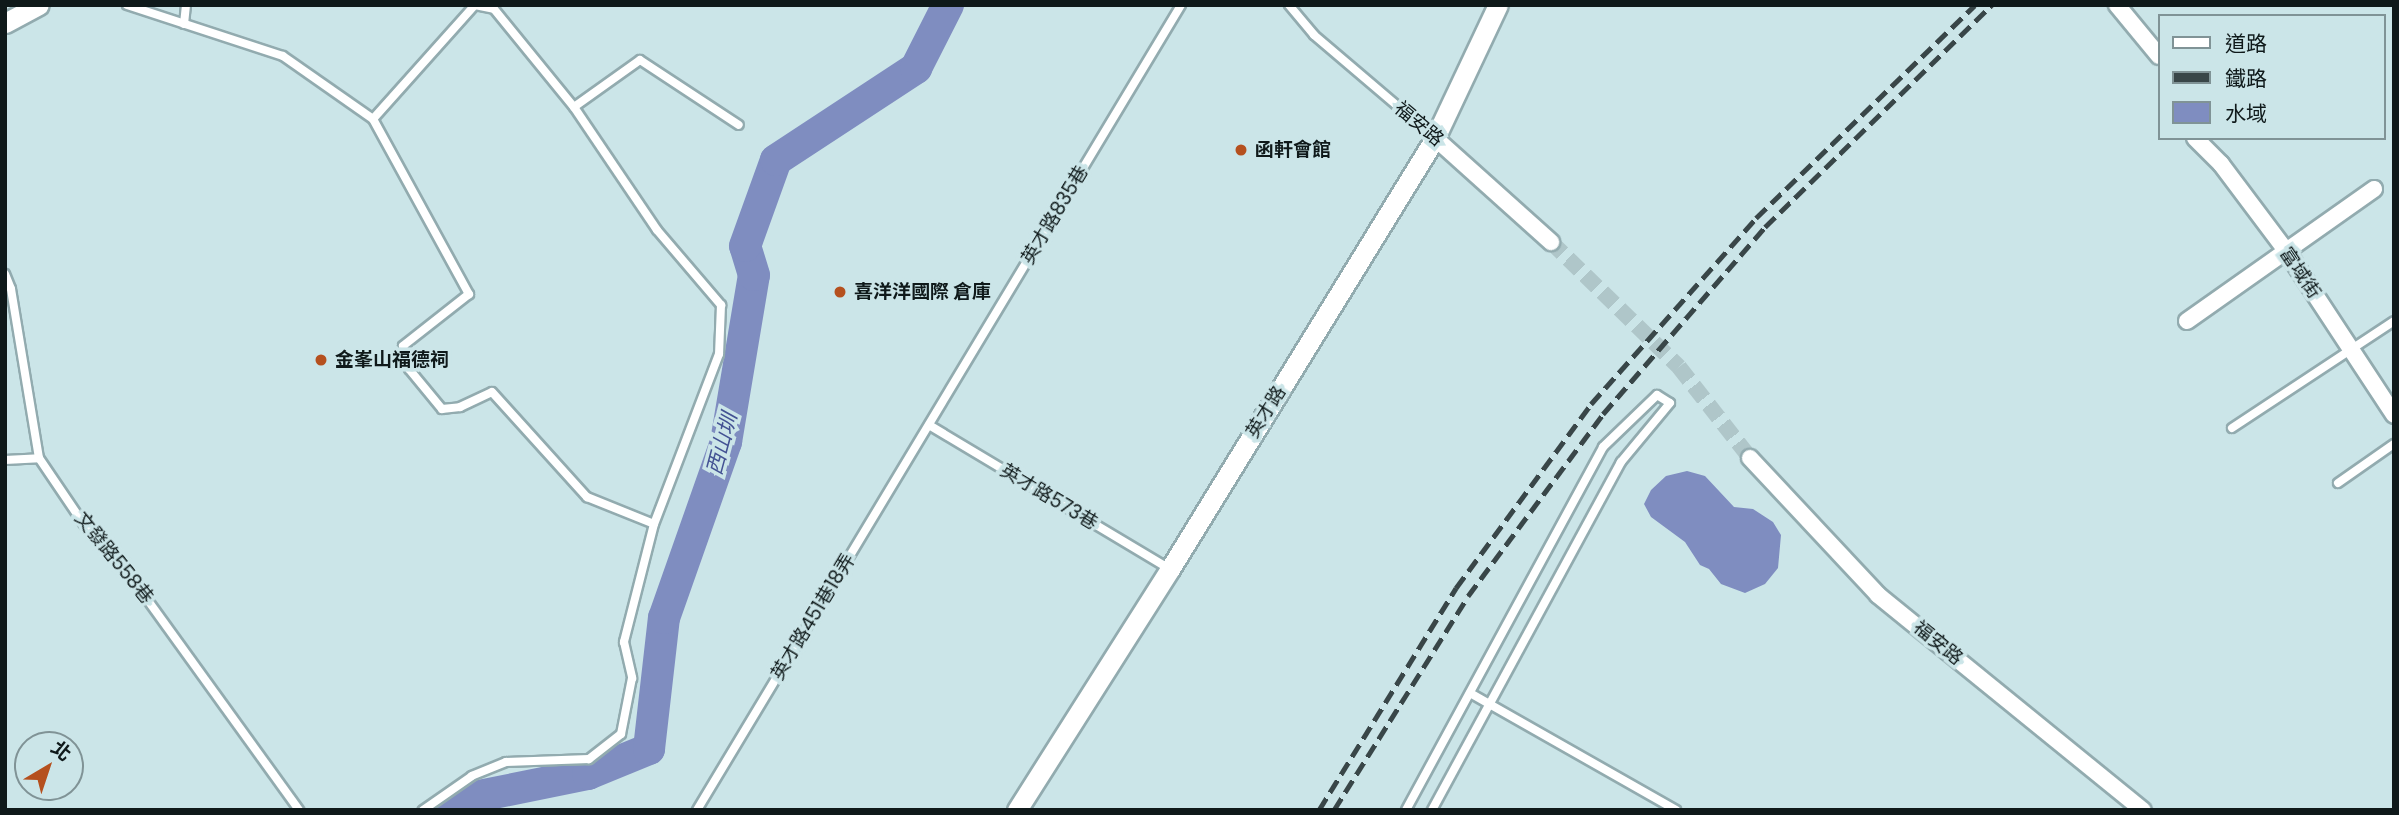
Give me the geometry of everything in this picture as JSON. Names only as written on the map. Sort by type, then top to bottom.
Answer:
[{"type":"street","points":[[5,23],[38,5]]},
{"type":"street","name":"英才路","points":[[1017,810],[1170,569],[1435,138],[1498,5]]},
{"type":"street","points":[[2118,5],[2158,55]]},
{"type":"street","name":"福安路","points":[[1435,138],[1551,242]]},
{"type":"street","name":"富域街","points":[[2197,140],[2221,164],[2287,252],[2394,415]]},
{"type":"street","points":[[2186,321],[2374,189]]},
{"type":"street","name":"福安路","points":[[1750,458],[1878,595],[2143,810]]},
{"type":"lane","points":[[127,5],[283,56],[373,119],[468,294],[403,346],[409,369],[442,409],[460,407],[492,392],[587,497],[654,524]]},
{"type":"lane","points":[[184,24],[186,5]]},
{"type":"lane","points":[[373,119],[475,5],[494,9],[574,107],[657,230],[721,305],[719,354],[654,524],[624,642],[632,678],[621,734],[589,759],[506,762],[472,776],[423,810]]},
{"type":"lane","name":"英才路835巷","points":[[929,425],[1181,5]]},
{"type":"lane","name":"福安路","points":[[1289,5],[1314,35],[1435,138]]},
{"type":"lane","points":[[574,107],[640,60],[739,125]]},
{"type":"lane","name":"文發路558巷","points":[[5,274],[10,289],[39,458],[87,529],[126,569],[299,810]]},
{"type":"lane","points":[[2232,428],[2394,321]]},
{"type":"lane","points":[[1406,810],[1603,447],[1657,395],[1670,403],[1621,462],[1432,810]]},
{"type":"lane","name":"英才路573巷","points":[[929,425],[1170,569]]},
{"type":"lane","name":"英才路451巷18弄","points":[[697,810],[929,425]]},
{"type":"lane","points":[[2338,483],[2394,444]]},
{"type":"lane","points":[[5,460],[39,458]]},
{"type":"lane","points":[[1470,693],[1491,702],[1676,810]]},
{"type":"water","points":[[1687,471],[1705,476],[1734,507],[1753,509],[1773,522],[1781,535],[1778,568],[1765,584],[1745,593],[1721,584],[1709,569],[1700,565],[1685,542],[1651,517],[1644,504],[1651,490],[1666,476]]},
{"type":"waterway","name":"西山圳","points":[[444,810],[459,800],[588,774],[649,749],[664,618],[726,442],[754,275],[745,246],[776,160],[916,68],[948,5]]},
{"type":"tunnel","points":[[1551,242],[1679,367],[1750,458]]},
{"type":"railway","points":[[1319,810],[1456,588],[1591,404],[1756,218],[1975,5]]},
{"type":"railway","points":[[1334,810],[1468,596],[1603,414],[1765,227],[1992,5]]},
{"type":"place","name":"函軒會館","points":[[1241,150]]},
{"type":"place","name":"喜洋洋國際 倉庫","points":[[840,292]]},
{"type":"place","name":"金峯山福德祠","points":[[321,360]]}]
